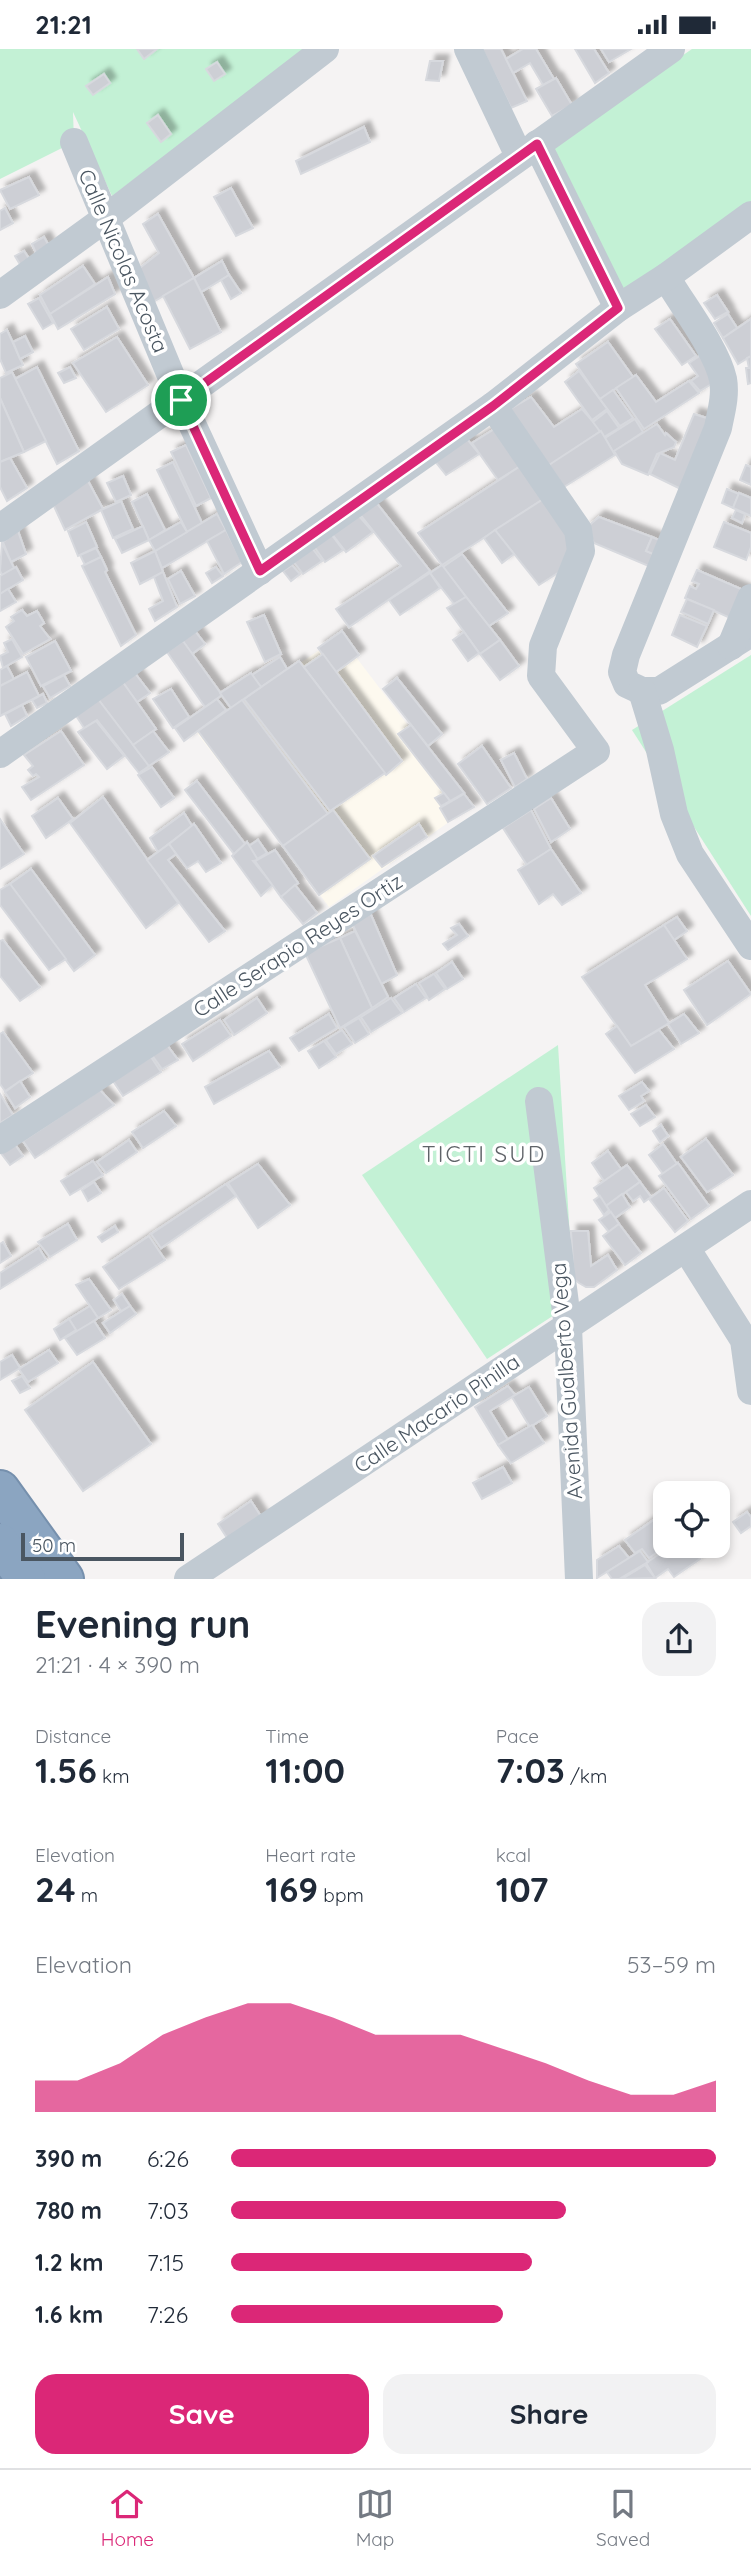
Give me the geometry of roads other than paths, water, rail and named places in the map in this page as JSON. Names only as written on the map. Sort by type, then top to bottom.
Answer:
[{"type":"highway","points":[[0,1490],[64,1579]]},
{"type":"highway","points":[[0,1543],[26,1579]]},
{"type":"street","points":[[0,295],[106,218],[325,49]]},
{"type":"street","points":[[468,49],[618,308]]},
{"type":"street","points":[[0,528],[671,49]]},
{"type":"street","name":"Calle Nicolas Acosta","points":[[74,142],[181,400],[260,571]]},
{"type":"street","points":[[0,754],[493,406],[618,308],[666,277],[751,215]]},
{"type":"street","points":[[666,277],[715,358],[723,379],[724,398],[718,428],[626,655],[622,672],[627,684],[642,691],[659,691],[741,639],[751,598]]},
{"type":"street","name":"Calle Serapio Reyes Ortiz","points":[[0,1140],[596,751],[541,676],[544,646],[581,551],[578,530],[493,406]]},
{"type":"street","points":[[642,691],[660,750],[674,814],[690,854],[751,946]]},
{"type":"street","name":"Avenida Gualberto Vega","points":[[539,1101],[568,1327],[579,1579]]},
{"type":"street","name":"Calle Macario Pinilla","points":[[188,1579],[751,1204]]},
{"type":"street","points":[[686,1248],[744,1341],[751,1391]]},
{"type":"district","name":"TICTI SUD","points":[[484,1154]]}]
